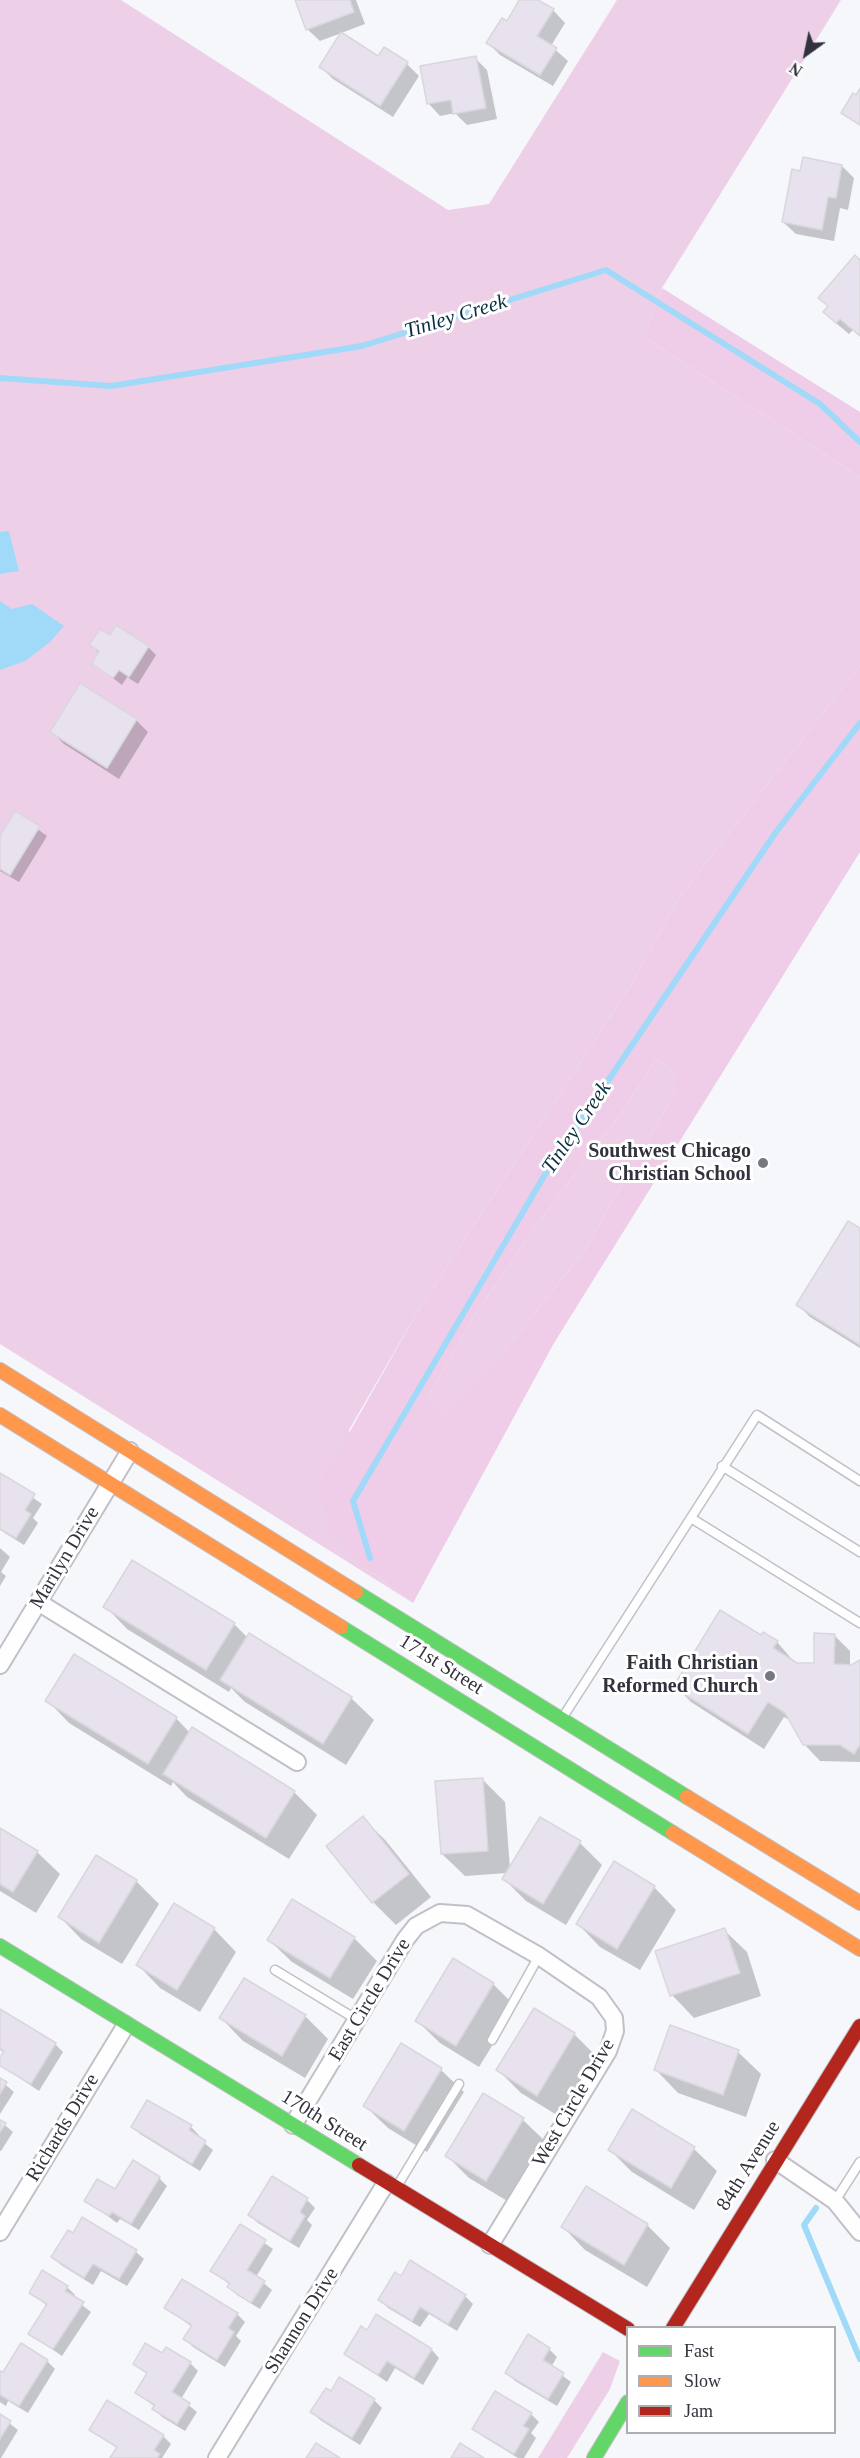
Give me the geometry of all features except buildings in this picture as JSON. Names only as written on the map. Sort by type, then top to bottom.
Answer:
[{"type":"street","name":"171st Street","points":[[0,1370],[561,1720],[860,1903]]},
{"type":"street","name":"171st Street","points":[[0,1415],[860,1949]]},
{"type":"street","name":"Marilyn Drive","points":[[0,1665],[130,1452]]},
{"type":"street","points":[[38,1602],[297,1762]]},
{"type":"street","name":"East Circle Drive","points":[[293,2125],[405,1940],[416,1926],[440,1912],[467,1915],[536,1954]]},
{"type":"street","name":"170th Street","points":[[0,1946],[626,2328]]},
{"type":"street","name":"West Circle Drive","points":[[490,2245],[608,2051],[615,2031],[614,2018],[599,1997],[536,1954]]},
{"type":"street","name":"Richards Drive","points":[[0,2232],[126,2025]]},
{"type":"street","name":"84th Avenue","points":[[674,2326],[860,2026]]},
{"type":"street","points":[[775,2160],[836,2201],[860,2232]]},
{"type":"street","name":"Shannon Drive","points":[[217,2458],[391,2186]]},
{"type":"street","points":[[594,2458],[626,2404]]},
{"type":"lane","points":[[561,1720],[722,1466],[757,1415],[860,1482]]},
{"type":"lane","points":[[722,1466],[860,1552]]},
{"type":"lane","points":[[691,1518],[860,1623]]},
{"type":"lane","points":[[492,2040],[536,1954]]},
{"type":"lane","points":[[275,1970],[358,2021]]},
{"type":"lane","points":[[391,2186],[459,2084]]},
{"type":"lane","points":[[836,2201],[860,2162]]},
{"type":"shaded area","points":[[0,0],[121,0],[448,210],[489,204],[617,0],[841,0],[662,288],[644,337],[860,477],[860,666],[679,898],[630,987],[418,1311],[349,1430],[371,1572],[413,1603],[0,1344]]},
{"type":"shaded area","points":[[662,288],[860,412],[860,477],[644,337]]},
{"type":"shaded area","points":[[860,666],[860,852],[554,1343],[413,1603],[371,1572],[331,1531],[318,1488],[418,1311],[630,987],[679,898]],"holes":[[[656,1059],[676,1074],[676,1091],[583,1253],[447,1418],[429,1395],[472,1319],[535,1227],[619,1116]]]},
{"type":"shaded area","points":[[656,1059],[676,1074],[676,1091],[583,1253],[447,1419],[429,1395],[472,1319],[535,1227],[619,1116]]},
{"type":"shaded area","points":[[603,2352],[620,2361],[610,2389],[567,2458],[538,2458]]},
{"type":"water","points":[[9,531],[19,571],[0,574],[0,532]]},
{"type":"water","points":[[0,601],[12,609],[32,604],[64,626],[50,642],[25,661],[0,670]]},
{"type":"waterway","name":"Tinley Creek","points":[[0,378],[111,386],[362,346],[606,270],[820,404],[860,442]]},
{"type":"waterway","name":"Tinley Creek","points":[[370,1558],[353,1501],[547,1171],[776,832],[860,723]]},
{"type":"waterway","name":"Tinley Creek","points":[[816,2208],[804,2225],[860,2359]]},
{"type":"traffic: fast","points":[[356,1592],[687,1797]]},
{"type":"traffic: fast","points":[[341,1627],[673,1833]]},
{"type":"traffic: fast","points":[[0,1946],[359,2165]]},
{"type":"traffic: fast","points":[[594,2458],[626,2405]]},
{"type":"traffic: slow","points":[[0,1370],[356,1592]]},
{"type":"traffic: slow","points":[[0,1415],[341,1627]]},
{"type":"traffic: slow","points":[[687,1797],[860,1903]]},
{"type":"traffic: slow","points":[[673,1833],[860,1949]]},
{"type":"traffic: jam","points":[[674,2326],[860,2026]]},
{"type":"traffic: jam","points":[[359,2165],[626,2328]]},
{"type":"place","name":"Southwest Chicago Christian School","points":[[763,1163]]},
{"type":"place","name":"Faith Christian Reformed Church","points":[[770,1676]]}]
